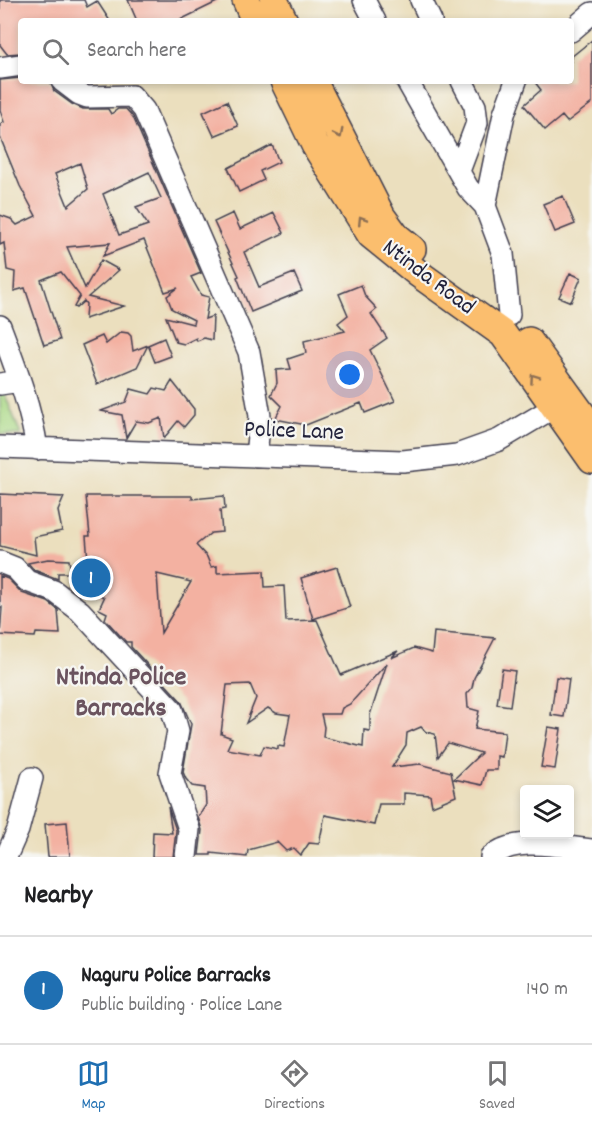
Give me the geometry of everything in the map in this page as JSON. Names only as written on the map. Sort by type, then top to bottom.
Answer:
[{"type":"main road","points":[[246,0],[254,18]]},
{"type":"main road","points":[[274,0],[283,18]]},
{"type":"main road","name":"Ntinda Road","points":[[285,84],[315,145],[371,235],[419,274],[503,334],[562,402],[592,428]]},
{"type":"main road","name":"Ntinda Road","points":[[315,84],[382,217],[396,236],[416,253],[509,315],[562,402],[592,460]]},
{"type":"street","points":[[364,0],[373,18]]},
{"type":"street","points":[[421,0],[430,18]]},
{"type":"street","points":[[574,28],[592,13]]},
{"type":"street","points":[[0,68],[18,65]]},
{"type":"street","points":[[66,84],[87,97],[132,96],[144,110],[249,352],[260,416],[256,456]]},
{"type":"street","points":[[409,84],[468,188],[485,206],[503,254],[509,315]]},
{"type":"street","points":[[459,171],[477,123],[475,106],[464,84]]},
{"type":"street","points":[[485,206],[504,114],[515,84]]},
{"type":"street","points":[[0,326],[10,383],[34,430],[37,449]]},
{"type":"street","name":"Police Lane","points":[[0,447],[403,461],[457,456],[500,440],[562,402]]},
{"type":"street","points":[[0,562],[15,568],[27,581],[54,591],[80,611],[172,710],[178,731],[170,773],[189,829],[186,857]]},
{"type":"street","points":[[6,857],[18,830],[32,778]]},
{"type":"street","points":[[491,857],[506,847],[517,844],[592,850]]},
{"type":"green space","points":[[0,382],[21,435],[0,434]]},
{"type":"building","points":[[0,0],[84,0],[87,7],[97,1],[108,18],[18,18],[18,53],[7,54],[0,45]]},
{"type":"building","points":[[128,0],[221,0],[184,18],[136,18]]},
{"type":"building","points":[[592,40],[592,103],[567,122],[562,116],[545,130],[524,105],[541,90],[536,84],[574,84],[574,55]]},
{"type":"building","points":[[18,78],[18,84],[51,84],[54,91],[83,109],[108,109],[111,114],[118,109],[126,109],[133,117],[201,273],[191,277],[201,295],[209,297],[205,319],[213,316],[212,340],[204,338],[197,341],[196,338],[184,344],[176,342],[166,317],[193,324],[194,320],[172,309],[167,296],[178,288],[165,292],[144,240],[103,256],[110,243],[67,247],[85,288],[101,260],[119,270],[88,297],[124,306],[85,319],[86,304],[84,301],[76,308],[74,307],[80,296],[61,272],[41,280],[60,340],[44,345],[25,288],[14,291],[15,272],[7,270],[4,243],[0,245],[0,215],[11,219],[17,225],[36,216],[20,186],[0,137],[0,124],[4,122],[0,110],[0,80]],"holes":[[[80,163],[88,189],[68,206],[55,174]],[[149,172],[161,198],[136,207],[148,225],[119,235],[103,194]]]},
{"type":"building","points":[[227,101],[238,126],[214,136],[203,112]]},
{"type":"building","points":[[272,145],[279,162],[260,171],[264,180],[239,192],[228,168]]},
{"type":"building","points":[[563,196],[575,224],[555,232],[543,204]]},
{"type":"building","points":[[233,213],[240,229],[274,213],[284,233],[244,252],[259,287],[294,273],[302,291],[251,312],[237,277],[239,276],[214,222]]},
{"type":"building","points":[[570,273],[581,278],[571,302],[559,297]]},
{"type":"building","points":[[361,285],[365,296],[377,309],[371,314],[387,338],[370,350],[395,401],[365,413],[361,403],[306,425],[275,419],[282,406],[271,395],[277,383],[276,370],[291,369],[288,359],[306,353],[304,341],[345,331],[338,323],[348,315],[339,294]]},
{"type":"building","points":[[121,332],[131,336],[133,351],[148,345],[137,367],[97,384],[82,345],[102,336],[106,344]]},
{"type":"building","points":[[164,338],[171,356],[155,362],[148,345]]},
{"type":"building","points":[[172,381],[194,409],[194,415],[184,427],[178,421],[164,438],[161,418],[149,423],[136,421],[126,438],[122,415],[101,411],[126,402],[131,389],[150,394],[154,388],[166,391]]},
{"type":"building","points":[[0,494],[64,497],[58,511],[62,531],[34,537],[36,555],[0,546]]},
{"type":"building","points":[[86,496],[192,496],[192,499],[224,496],[225,509],[220,510],[222,532],[211,533],[196,545],[207,557],[211,567],[217,566],[217,573],[264,571],[265,587],[284,586],[286,621],[317,620],[341,675],[398,651],[391,658],[414,648],[432,653],[434,632],[495,638],[467,694],[468,708],[479,711],[475,729],[505,732],[502,757],[497,756],[497,770],[486,770],[482,785],[454,779],[481,753],[448,743],[438,757],[435,734],[426,732],[421,727],[407,733],[406,745],[392,767],[420,764],[451,772],[456,796],[432,806],[430,795],[404,793],[404,804],[379,804],[374,825],[325,815],[319,844],[309,843],[301,855],[294,848],[286,851],[277,842],[248,850],[247,857],[211,853],[211,855],[199,855],[202,830],[198,817],[206,805],[205,788],[192,786],[183,772],[191,724],[181,701],[131,647],[131,642],[126,642],[105,619],[107,613],[99,609],[104,598],[88,584],[96,575],[89,574],[86,536],[90,536]],"holes":[[[157,574],[191,582],[161,633]],[[387,663],[370,715],[370,731],[364,730],[363,747],[323,737],[324,727],[321,714],[340,714],[342,708],[350,704]],[[250,684],[256,698],[246,723],[268,708],[276,713],[290,715],[284,747],[278,746],[278,749],[264,746],[260,755],[227,749],[232,738],[221,734],[227,685]]]},
{"type":"building","points":[[48,559],[69,560],[71,573],[58,573],[58,579],[34,570],[28,563]]},
{"type":"building","points":[[337,567],[350,607],[313,619],[301,578]]},
{"type":"building","points":[[0,576],[8,579],[22,593],[48,602],[58,610],[60,634],[36,633],[35,637],[0,635],[2,607],[0,607]]},
{"type":"building","points":[[502,669],[515,671],[510,706],[497,704]]},
{"type":"building","points":[[556,677],[569,679],[564,717],[551,715]]},
{"type":"building","points":[[548,727],[561,729],[555,769],[541,767]]},
{"type":"building","points":[[168,807],[176,830],[173,857],[152,857],[153,832],[172,833]]},
{"type":"building","points":[[67,822],[70,857],[48,857],[45,824]]},
{"type":"place","name":"Naguru Police Barracks","points":[[91,578]]},
{"type":"district","name":"Ntinda Police Barracks","points":[[121,694]]}]
